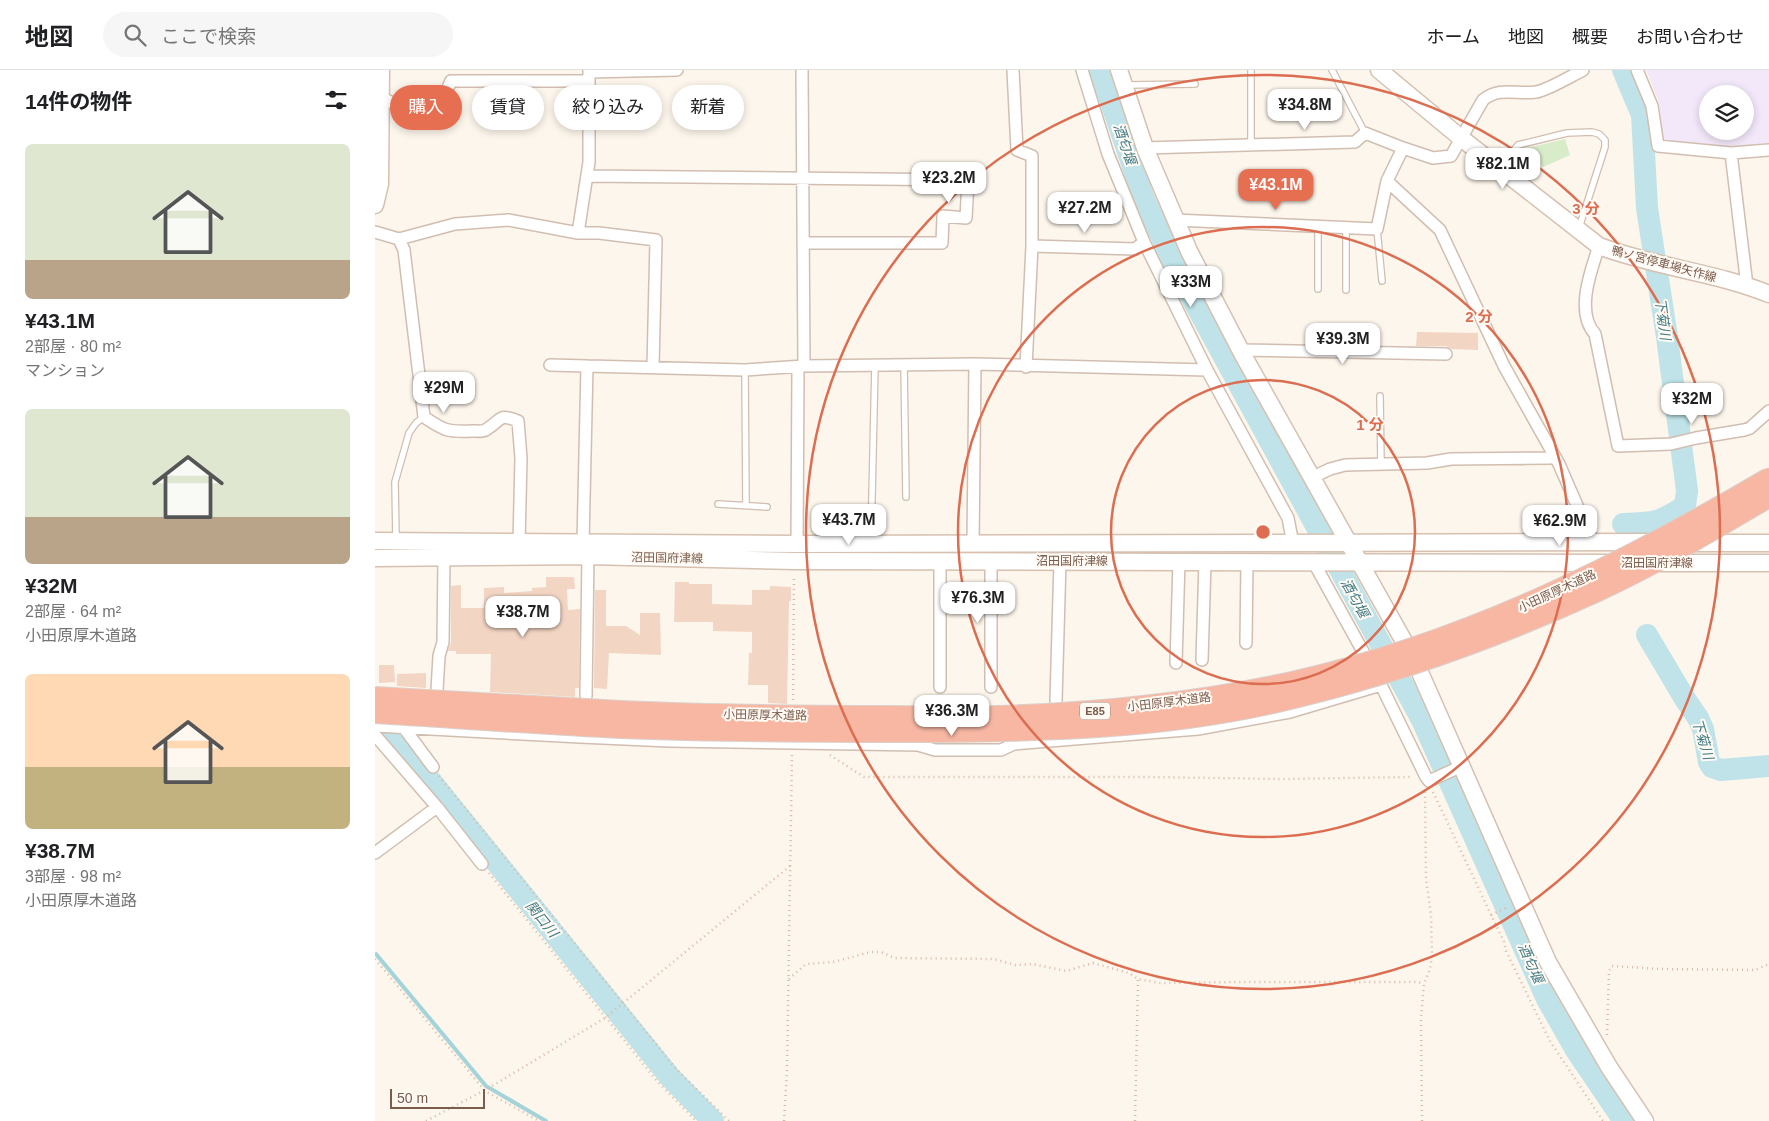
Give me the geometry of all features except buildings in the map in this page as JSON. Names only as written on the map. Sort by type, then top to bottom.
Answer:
[{"type":"highway","name":"小田原厚木道路","points":[[375,697],[623,711],[777,716],[997,716],[1101,710],[1203,698],[1291,682],[1362,664],[1455,634],[1522,607],[1588,577],[1699,519],[1769,478]]},
{"type":"highway","name":"小田原厚木道路","points":[[375,713],[620,728],[778,732],[996,732],[1100,727],[1206,716],[1295,698],[1369,678],[1491,636],[1600,590],[1706,534],[1769,497]]},
{"type":"main road","points":[[375,205],[380,184],[381,70]]},
{"type":"main road","name":"鴨ノ宮停車場矢作線","points":[[1379,70],[1461,138],[1599,246],[1623,255],[1747,286],[1769,294]]},
{"type":"main road","points":[[1121,78],[1145,148],[1189,251],[1240,350],[1311,478],[1345,544],[1415,661],[1548,962],[1609,1067],[1645,1121]]},
{"type":"main road","name":"沼田国府津線","points":[[375,541],[519,542],[586,550],[795,561],[1769,563]]},
{"type":"main road","name":"沼田国府津線","points":[[375,558],[444,557],[586,550],[871,543],[1769,543]]},
{"type":"street","points":[[382,98],[417,113],[445,110],[445,92],[451,81],[677,70]]},
{"type":"street","points":[[797,544],[803,243],[802,70]]},
{"type":"street","points":[[1013,70],[1017,150],[1032,156],[1032,246],[1026,367]]},
{"type":"street","points":[[1082,70],[1108,154],[1144,242],[1207,370],[1288,518],[1293,544]]},
{"type":"street","points":[[1145,148],[1355,142],[1365,133],[1433,158],[1451,156],[1483,100],[1490,94],[1500,91],[1537,92],[1583,70]]},
{"type":"street","points":[[1637,70],[1652,106],[1657,146],[1731,153],[1769,150]]},
{"type":"street","points":[[578,233],[589,162],[588,74]]},
{"type":"street","points":[[1175,220],[1377,229],[1387,181],[1403,148]]},
{"type":"street","points":[[1731,153],[1747,286]]},
{"type":"street","points":[[587,176],[803,180],[968,180],[966,218],[943,216],[942,243],[803,243]]},
{"type":"street","points":[[1387,181],[1440,230],[1504,366],[1559,464],[1593,542]]},
{"type":"street","points":[[375,232],[399,239],[455,224],[508,220],[578,233],[599,233],[656,240],[653,367]]},
{"type":"street","points":[[399,239],[404,250],[407,269],[424,417],[452,432],[486,430],[500,418],[509,417],[518,421],[521,458],[519,542]]},
{"type":"street","points":[[1032,246],[1135,249],[1144,242]]},
{"type":"street","points":[[1599,246],[1586,290],[1587,317],[1590,328],[1595,334],[1618,446],[1671,444],[1744,430],[1750,428],[1769,411]]},
{"type":"street","points":[[1240,350],[1446,354]]},
{"type":"street","points":[[550,365],[745,370],[904,364],[975,364],[1026,367],[1207,370]]},
{"type":"street","points":[[973,544],[975,364]]},
{"type":"street","points":[[586,696],[587,366]]},
{"type":"street","points":[[1311,478],[1330,469],[1345,465],[1427,463],[1451,459],[1505,460],[1550,458],[1554,456]]},
{"type":"street","points":[[437,690],[439,656],[443,642],[444,557]]},
{"type":"street","points":[[940,561],[940,687]]},
{"type":"street","points":[[991,561],[991,687]]},
{"type":"street","points":[[1056,701],[1060,561]]},
{"type":"street","points":[[1175,663],[1179,561]]},
{"type":"street","points":[[1202,660],[1205,562]]},
{"type":"street","points":[[1246,642],[1247,562]]},
{"type":"street","points":[[1319,563],[1428,779],[1462,766]]},
{"type":"street","points":[[375,726],[580,738],[918,745],[935,750],[1001,750],[1014,744],[1198,729],[1290,712],[1381,685]]},
{"type":"street","points":[[375,692],[433,767]]},
{"type":"street","points":[[375,735],[437,807],[482,864]]},
{"type":"street","points":[[375,853],[437,807]]},
{"type":"lane","points":[[1251,70],[1251,146]]},
{"type":"lane","points":[[1333,70],[1365,133]]},
{"type":"lane","points":[[1121,78],[1195,84]]},
{"type":"lane","points":[[1499,167],[1518,145],[1567,133],[1592,132],[1599,134],[1605,140],[1605,147],[1579,230]]},
{"type":"lane","points":[[1318,226],[1318,289]]},
{"type":"lane","points":[[1346,227],[1346,290]]},
{"type":"lane","points":[[1377,229],[1383,282]]},
{"type":"lane","points":[[904,364],[906,497]]},
{"type":"lane","points":[[871,543],[875,365]]},
{"type":"lane","points":[[745,370],[746,505]]},
{"type":"lane","points":[[1380,396],[1381,464]]},
{"type":"lane","points":[[396,542],[395,482],[409,433],[415,423],[424,417]]},
{"type":"lane","points":[[718,504],[767,507]]},
{"type":"path","points":[[793,705],[795,561]]},
{"type":"path","points":[[784,1121],[789,980],[792,743]]},
{"type":"path","points":[[811,744],[864,777],[1428,779]]},
{"type":"path","points":[[433,767],[677,1070],[729,1121]]},
{"type":"path","points":[[1428,779],[1504,942],[1506,951],[1550,1041],[1603,1121]]},
{"type":"path","points":[[1422,1121],[1421,1018],[1424,984],[1430,969],[1432,956],[1431,915],[1425,861],[1424,800],[1428,779]]},
{"type":"path","points":[[482,864],[605,1018],[657,1080],[696,1121]]},
{"type":"path","points":[[426,1121],[487,1089],[605,1018],[790,866]]},
{"type":"path","points":[[1491,915],[1521,902]]},
{"type":"path","points":[[789,980],[806,964],[833,962],[871,952],[881,952],[893,958],[994,959],[1015,965],[1032,964],[1066,971],[1093,963],[1129,973],[1138,979],[1160,983],[1418,982],[1424,984]]},
{"type":"path","points":[[375,959],[487,1089],[539,1121]]},
{"type":"path","points":[[1607,1035],[1609,971],[1612,966],[1661,969],[1755,970],[1769,964]]},
{"type":"path","points":[[1135,1121],[1138,979]]},
{"type":"shaded area","points":[[1646,70],[1769,70],[1769,144],[1736,147],[1664,141],[1661,137],[1658,99]]},
{"type":"green space","points":[[1565,139],[1570,155],[1543,167],[1523,149]]},
{"type":"waterway","name":"酒匂堰","points":[[1100,70],[1144,199],[1181,278],[1422,720],[1547,999],[1576,1050],[1624,1121]]},
{"type":"waterway","name":"下菊川","points":[[1623,70],[1642,115],[1647,208],[1667,337],[1687,491],[1685,506],[1669,516],[1656,521],[1623,524]]},
{"type":"waterway","name":"下菊川","points":[[1647,635],[1698,718],[1703,729],[1709,762],[1712,767],[1721,770],[1769,766]]},
{"type":"waterway","name":"関口川","points":[[375,712],[670,1077],[713,1121]]},
{"type":"waterway","points":[[376,954],[486,1086],[546,1121]]}]
